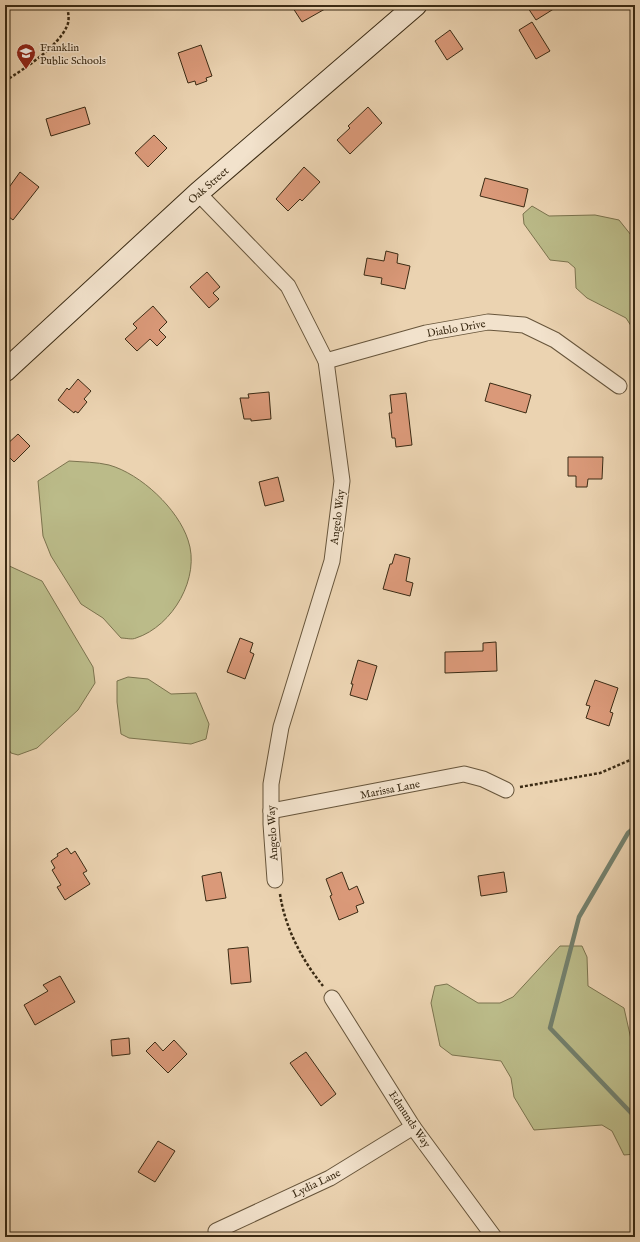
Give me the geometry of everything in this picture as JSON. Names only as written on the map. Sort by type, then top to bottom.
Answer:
[{"type":"main road","name":"Oak Street","points":[[5,371],[198,193],[416,5]]},
{"type":"street","name":"Angelo Way","points":[[198,193],[288,286],[326,361],[342,481],[332,561],[281,727],[271,784],[275,880]]},
{"type":"street","name":"Diablo Drive","points":[[326,361],[426,332],[495,322],[524,325],[555,340],[619,386]]},
{"type":"street","name":"Marissa Lane","points":[[271,811],[464,774],[483,779],[506,790]]},
{"type":"street","name":"Edmunds Way","points":[[332,998],[413,1127],[494,1237]]},
{"type":"street","name":"Lydia Lane","points":[[216,1231],[330,1178],[413,1127]]},
{"type":"path","points":[[5,81],[60,39],[68,25],[69,19],[67,5]]},
{"type":"path","points":[[506,790],[600,773],[635,758]]},
{"type":"path","points":[[275,880],[284,913],[301,957],[332,998]]},
{"type":"green space","points":[[532,206],[549,216],[595,215],[619,220],[635,240],[635,332],[626,318],[587,298],[576,288],[575,268],[568,262],[550,260],[524,224],[523,214]]},
{"type":"green space","points":[[69,461],[109,465],[133,476],[157,494],[167,505],[176,516],[188,540],[191,554],[191,569],[181,598],[162,623],[149,632],[134,639],[121,638],[103,618],[81,604],[51,556],[43,536],[38,481]]},
{"type":"green space","points":[[5,564],[42,581],[93,667],[95,683],[78,710],[37,748],[18,755],[11,753],[5,743]]},
{"type":"green space","points":[[128,677],[148,679],[171,694],[196,693],[209,724],[206,739],[191,744],[129,738],[121,734],[117,702],[117,681]]},
{"type":"green space","points":[[560,946],[582,946],[587,957],[588,986],[624,1008],[635,1057],[635,1154],[624,1155],[612,1131],[602,1125],[534,1130],[514,1097],[511,1078],[501,1061],[452,1055],[440,1046],[431,1003],[435,986],[447,984],[478,1003],[500,1003],[513,997]]},
{"type":"building","points":[[291,5],[332,5],[302,22]]},
{"type":"building","points":[[526,5],[560,5],[536,20]]},
{"type":"building","points":[[532,22],[550,51],[536,59],[519,30]]},
{"type":"building","points":[[450,30],[463,49],[447,60],[435,41]]},
{"type":"building","points":[[201,45],[212,76],[206,78],[207,81],[196,85],[195,81],[188,83],[178,53]]},
{"type":"building","points":[[85,107],[90,124],[51,136],[46,119]]},
{"type":"building","points":[[368,107],[382,123],[350,154],[337,140],[350,128],[348,126]]},
{"type":"building","points":[[154,135],[167,148],[148,167],[135,153]]},
{"type":"building","points":[[304,167],[320,182],[302,201],[300,199],[288,211],[276,199]]},
{"type":"building","points":[[20,172],[39,187],[13,220],[5,214],[5,193]]},
{"type":"building","points":[[485,178],[528,189],[524,207],[480,196]]},
{"type":"building","points":[[386,251],[398,254],[397,263],[410,266],[405,289],[381,284],[382,278],[364,275],[367,258],[384,261]]},
{"type":"building","points":[[207,272],[220,287],[213,293],[219,299],[209,308],[190,287]]},
{"type":"building","points":[[153,306],[167,322],[159,330],[166,337],[157,346],[150,339],[137,351],[125,339],[137,328],[133,324]]},
{"type":"building","points":[[78,379],[91,391],[84,399],[87,402],[78,413],[75,411],[74,413],[58,400],[67,388],[69,390]]},
{"type":"building","points":[[490,383],[531,395],[526,413],[485,401]]},
{"type":"building","points":[[269,392],[271,419],[251,421],[251,419],[244,419],[240,398],[249,398],[248,394]]},
{"type":"building","points":[[406,393],[412,445],[396,447],[395,438],[392,438],[389,413],[392,413],[390,395]]},
{"type":"building","points":[[18,434],[30,446],[14,462],[5,453],[5,446]]},
{"type":"building","points":[[568,457],[603,457],[602,479],[588,479],[587,487],[576,487],[576,476],[568,476]]},
{"type":"building","points":[[278,477],[284,501],[265,506],[259,482]]},
{"type":"building","points":[[395,554],[410,558],[406,581],[413,583],[410,596],[383,589],[390,564],[392,564]]},
{"type":"building","points":[[240,638],[253,643],[250,652],[254,654],[245,679],[227,672]]},
{"type":"building","points":[[496,642],[497,671],[445,673],[445,652],[483,651],[483,643]]},
{"type":"building","points":[[358,660],[377,666],[367,700],[350,695],[353,684],[351,684]]},
{"type":"building","points":[[595,680],[618,688],[610,712],[613,713],[609,726],[586,718],[590,706],[586,705]]},
{"type":"building","points":[[67,848],[71,854],[75,851],[87,871],[83,873],[90,884],[65,900],[57,887],[61,885],[52,870],[55,868],[51,861],[58,856],[57,854]]},
{"type":"building","points":[[221,872],[226,898],[206,901],[202,876]]},
{"type":"building","points":[[342,872],[349,890],[357,886],[364,903],[356,906],[358,912],[339,920],[330,896],[332,895],[326,879]]},
{"type":"building","points":[[504,872],[507,892],[481,896],[478,876]]},
{"type":"building","points":[[248,947],[251,982],[231,984],[228,949]]},
{"type":"building","points":[[60,976],[75,1002],[35,1025],[24,1005],[48,991],[43,985]]},
{"type":"building","points":[[129,1038],[130,1054],[112,1056],[111,1040]]},
{"type":"building","points":[[174,1040],[187,1054],[168,1073],[146,1051],[155,1042],[163,1051]]},
{"type":"building","points":[[306,1052],[336,1094],[321,1106],[290,1063]]},
{"type":"building","points":[[158,1141],[175,1151],[155,1182],[138,1172]]},
{"type":"waterway","points":[[635,827],[628,833],[579,917],[550,1028],[635,1117]]},
{"type":"place","name":"Franklin Public Schools","points":[[26,70]]}]
